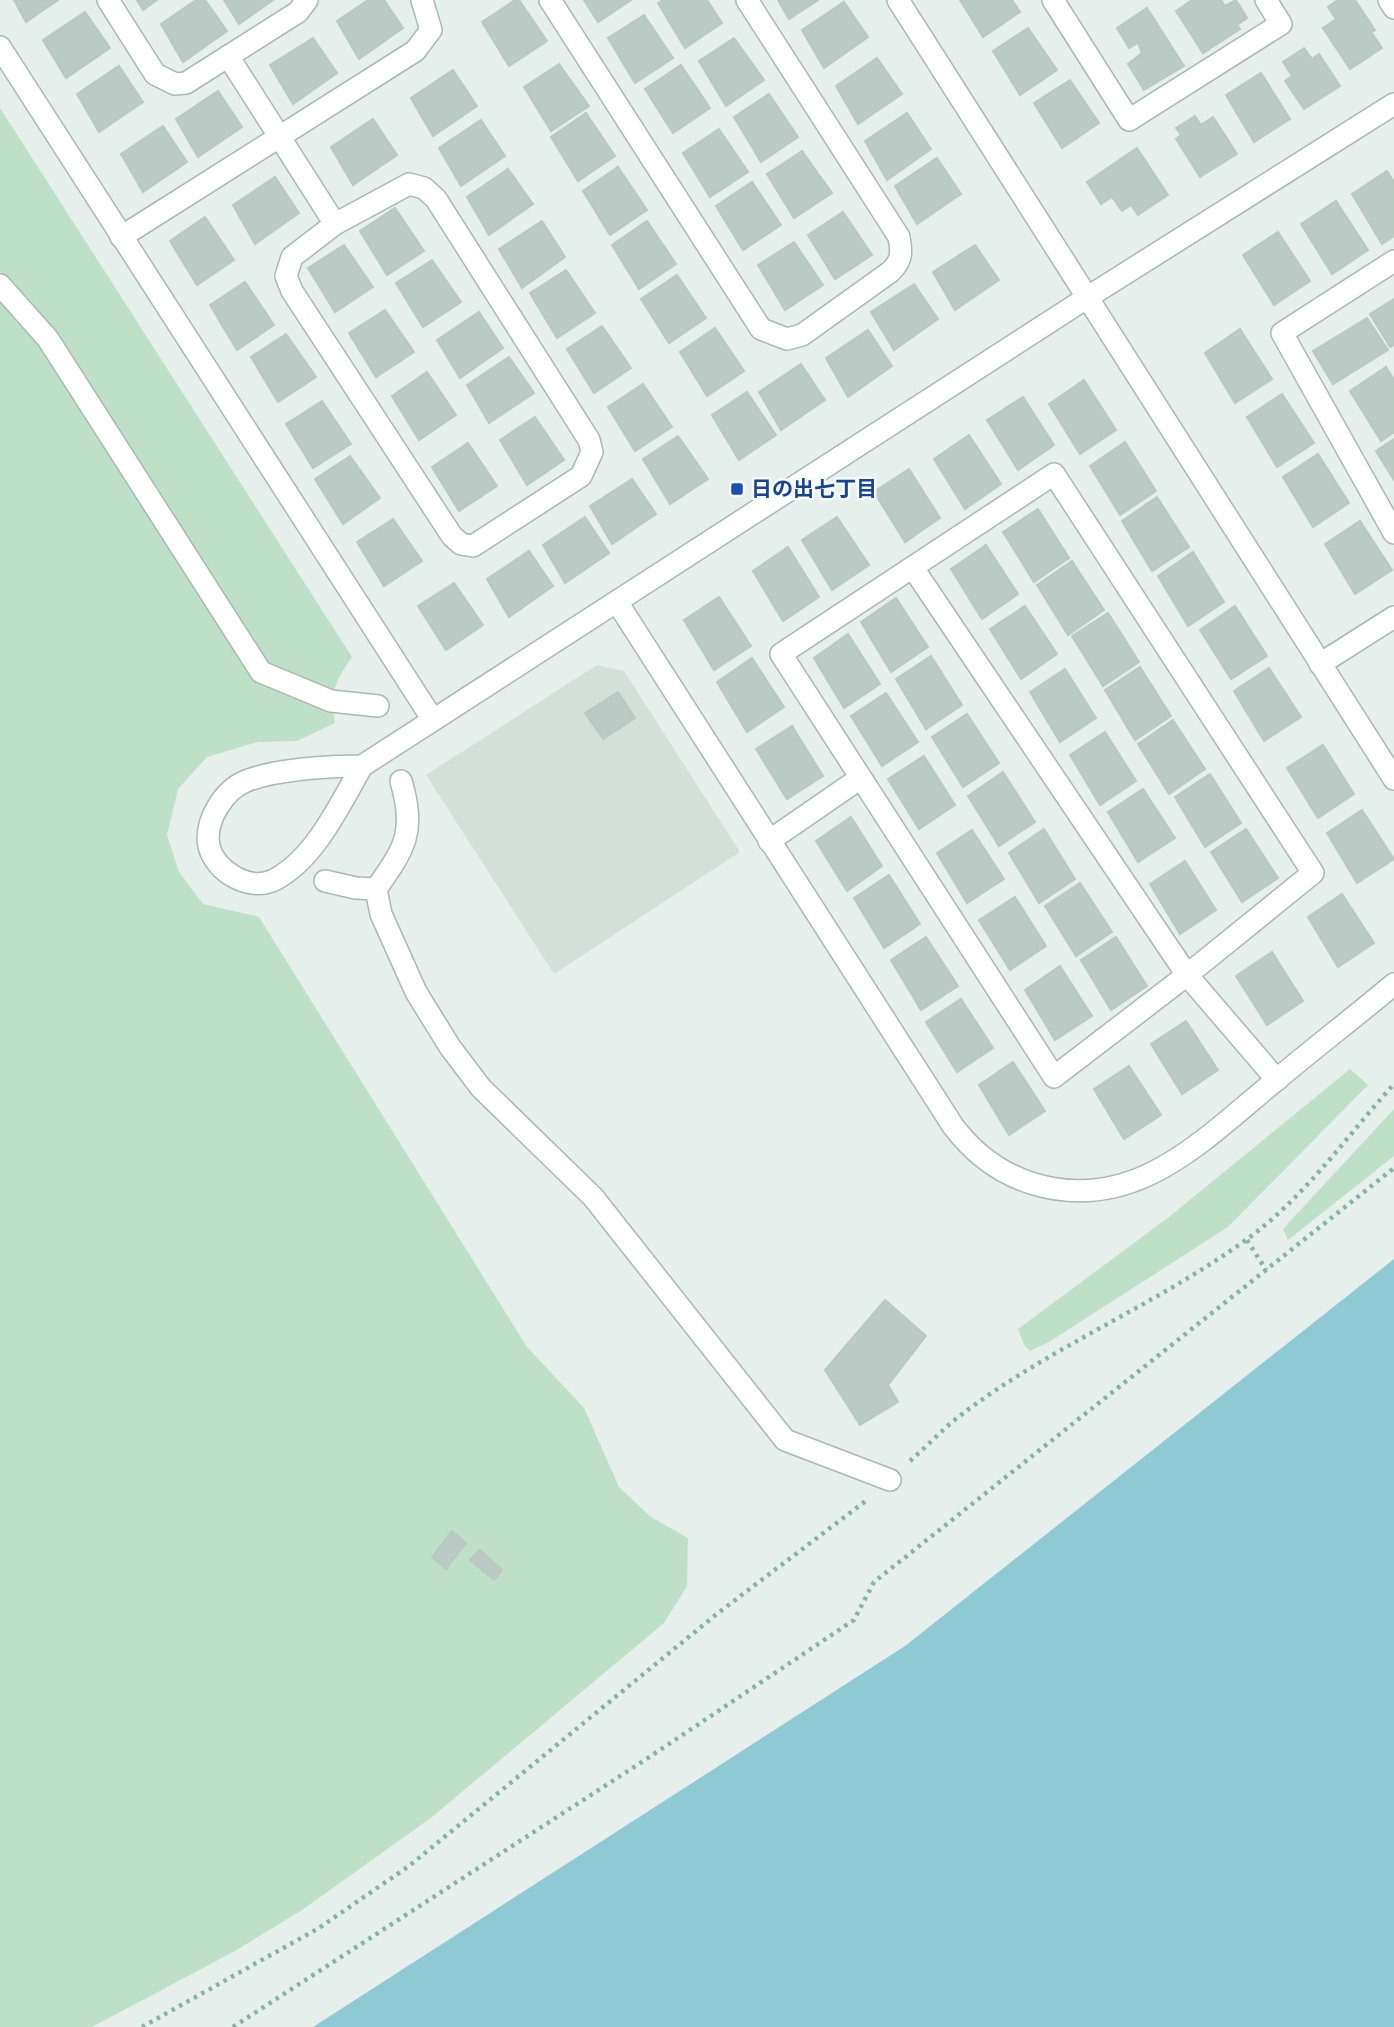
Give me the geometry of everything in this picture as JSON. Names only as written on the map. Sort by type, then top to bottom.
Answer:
[{"type":"street","points":[[108,0],[155,74],[165,81],[186,83],[298,12],[307,0]]},
{"type":"street","points":[[121,237],[415,51],[430,30],[422,0]]},
{"type":"street","points":[[550,0],[761,329],[787,339],[802,335],[890,272],[899,264],[902,251],[899,237],[747,0]]},
{"type":"street","points":[[898,0],[1394,779]]},
{"type":"street","points":[[1054,0],[1129,120],[1282,24],[1266,0]]},
{"type":"street","points":[[1389,0],[1394,8]]},
{"type":"street","points":[[0,47],[433,720]]},
{"type":"street","points":[[228,56],[335,224]]},
{"type":"street","points":[[362,766],[328,766],[246,781],[224,795],[212,820],[209,845],[217,864],[234,877],[252,884],[274,881],[298,864],[362,766],[1088,297],[1394,104]]},
{"type":"street","points":[[409,184],[424,188],[436,199],[589,440],[592,452],[581,476],[483,542],[473,546],[461,544],[452,536],[292,291],[286,276],[292,257],[335,224],[409,184]]},
{"type":"street","points":[[1394,261],[1282,333],[1394,533]]},
{"type":"street","points":[[0,285],[48,340],[261,672],[331,701],[379,706]]},
{"type":"street","points":[[1054,474],[1312,873],[1187,975],[1054,1077],[859,779],[781,654],[913,568],[1054,474]]},
{"type":"street","points":[[913,568],[1187,975],[1277,1080]]},
{"type":"street","points":[[617,602],[953,1126],[964,1140],[1000,1171],[1049,1188],[1077,1192],[1132,1184],[1192,1150],[1394,984]]},
{"type":"street","points":[[1320,664],[1394,617]]},
{"type":"street","points":[[769,841],[859,779]]},
{"type":"street","points":[[401,781],[410,810],[404,849],[376,889],[381,914],[416,992],[450,1047],[481,1088],[593,1197],[785,1440],[890,1480]]},
{"type":"street","points":[[325,880],[356,888],[376,889]]},
{"type":"path","points":[[142,2027],[319,1928],[409,1866],[482,1809],[618,1692],[848,1516],[957,1418],[1036,1365],[1182,1284],[1247,1240],[1306,1185],[1394,1084]]},
{"type":"path","points":[[233,2027],[651,1756],[854,1620],[874,1582],[1394,1168]]},
{"type":"path","points":[[1247,1240],[1266,1270]]},
{"type":"shaded area","points":[[597,665],[624,671],[740,852],[554,974],[426,775]]},
{"type":"green space","points":[[0,108],[352,657],[335,688],[335,723],[297,741],[258,742],[207,757],[178,789],[167,835],[179,872],[203,904],[259,917],[527,1347],[584,1408],[619,1487],[651,1517],[688,1538],[687,1586],[664,1623],[432,1817],[302,1910],[235,1951],[92,2027],[0,2027]]},
{"type":"green space","points":[[1350,1069],[1368,1085],[1228,1227],[1049,1342],[1030,1351],[1024,1345],[1018,1329],[1169,1217]]},
{"type":"green space","points":[[1394,1109],[1394,1156],[1288,1240],[1283,1229]]},
{"type":"water","points":[[1394,1259],[1394,2027],[313,2027],[905,1646]]},
{"type":"building","points":[[14,0],[58,0],[26,22]]},
{"type":"building","points":[[137,0],[157,0],[143,10]]},
{"type":"building","points":[[196,0],[205,0],[227,31],[183,62],[161,24]]},
{"type":"building","points":[[224,0],[273,0],[239,24]]},
{"type":"building","points":[[368,0],[384,0],[403,28],[359,59],[337,21]]},
{"type":"building","points":[[519,0],[547,41],[509,66],[482,22]]},
{"type":"building","points":[[584,0],[631,0],[598,22]]},
{"type":"building","points":[[663,0],[707,0],[722,23],[685,48],[658,3]]},
{"type":"building","points":[[778,0],[818,0],[789,19]]},
{"type":"building","points":[[960,0],[1012,0],[1020,12],[983,37]]},
{"type":"building","points":[[1192,0],[1221,0],[1225,6],[1236,0],[1247,18],[1237,25],[1240,29],[1203,53],[1176,11]]},
{"type":"building","points":[[1338,0],[1355,0],[1375,30],[1371,32],[1382,48],[1350,69],[1323,28],[1336,19],[1328,7]]},
{"type":"building","points":[[844,2],[868,37],[824,68],[802,30]]},
{"type":"building","points":[[1147,8],[1184,66],[1144,90],[1128,64],[1142,53],[1138,43],[1129,48],[1117,28]]},
{"type":"building","points":[[85,12],[110,48],[66,78],[43,40]]},
{"type":"building","points":[[644,15],[673,58],[635,83],[608,38]]},
{"type":"building","points":[[1028,28],[1057,70],[1020,95],[993,51]]},
{"type":"building","points":[[313,38],[337,73],[293,104],[270,65]]},
{"type":"building","points":[[734,38],[764,80],[726,106],[699,61]]},
{"type":"building","points":[[1304,48],[1312,59],[1319,54],[1340,86],[1304,109],[1285,81],[1292,76],[1283,62]]},
{"type":"building","points":[[877,58],[902,94],[858,124],[836,86]]},
{"type":"building","points":[[559,64],[589,106],[551,131],[524,87]]},
{"type":"building","points":[[681,65],[710,108],[673,133],[645,89]]},
{"type":"building","points":[[119,66],[143,102],[99,132],[77,94]]},
{"type":"building","points":[[453,70],[477,106],[433,136],[411,98]]},
{"type":"building","points":[[1261,73],[1290,119],[1254,142],[1226,95]]},
{"type":"building","points":[[1070,80],[1099,123],[1062,148],[1034,103]]},
{"type":"building","points":[[218,91],[242,127],[198,157],[176,119]]},
{"type":"building","points":[[769,94],[798,137],[761,162],[734,117]]},
{"type":"building","points":[[586,113],[615,156],[578,181],[551,137]]},
{"type":"building","points":[[907,113],[931,149],[887,180],[865,141]]},
{"type":"building","points":[[1195,116],[1201,125],[1213,117],[1237,154],[1200,177],[1176,139],[1181,135],[1176,128]]},
{"type":"building","points":[[373,119],[397,155],[353,185],[331,147]]},
{"type":"building","points":[[481,120],[505,156],[461,186],[439,148]]},
{"type":"building","points":[[163,126],[187,162],[143,192],[121,154]]},
{"type":"building","points":[[719,129],[748,172],[710,197],[683,153]]},
{"type":"building","points":[[1137,148],[1168,195],[1138,215],[1131,205],[1122,211],[1112,197],[1101,204],[1087,182]]},
{"type":"building","points":[[802,151],[832,193],[794,218],[767,174]]},
{"type":"building","points":[[937,158],[961,194],[917,224],[895,186]]},
{"type":"building","points":[[618,167],[647,210],[610,235],[583,191]]},
{"type":"building","points":[[508,169],[533,204],[489,235],[467,197]]},
{"type":"building","points":[[1387,171],[1394,182],[1394,236],[1382,244],[1352,194]]},
{"type":"building","points":[[275,177],[299,213],[255,244],[233,205]]},
{"type":"building","points":[[752,182],[781,225],[743,250],[716,206]]},
{"type":"building","points":[[1336,201],[1368,250],[1332,274],[1301,224]]},
{"type":"building","points":[[395,208],[424,251],[387,275],[360,231]]},
{"type":"building","points":[[843,212],[872,255],[835,279],[808,235]]},
{"type":"building","points":[[205,217],[234,260],[197,285],[170,241]]},
{"type":"building","points":[[542,221],[565,257],[522,288],[499,249]]},
{"type":"building","points":[[647,221],[676,264],[639,289],[612,245]]},
{"type":"building","points":[[1278,232],[1310,281],[1274,305],[1243,255]]},
{"type":"building","points":[[794,242],[823,285],[785,310],[758,265]]},
{"type":"building","points":[[344,245],[373,287],[335,312],[308,268]]},
{"type":"building","points":[[975,245],[999,280],[955,310],[933,272]]},
{"type":"building","points":[[432,260],[461,302],[423,327],[396,283]]},
{"type":"building","points":[[566,270],[595,313],[557,338],[530,293]]},
{"type":"building","points":[[677,275],[706,318],[669,343],[641,299]]},
{"type":"building","points":[[245,282],[274,325],[237,350],[210,305]]},
{"type":"building","points":[[914,284],[938,319],[894,350],[871,312]]},
{"type":"building","points":[[1394,299],[1394,345],[1390,347],[1370,314]]},
{"type":"building","points":[[385,310],[414,352],[376,377],[349,333]]},
{"type":"building","points":[[479,312],[503,348],[460,378],[437,340]]},
{"type":"building","points":[[1367,318],[1388,350],[1333,384],[1313,351]]},
{"type":"building","points":[[602,326],[631,368],[594,393],[567,349]]},
{"type":"building","points":[[715,328],[744,371],[707,396],[680,352]]},
{"type":"building","points":[[1240,329],[1272,379],[1235,403],[1205,353]]},
{"type":"building","points":[[868,330],[892,366],[848,397],[826,358]]},
{"type":"building","points":[[286,334],[316,377],[278,402],[251,357]]},
{"type":"building","points":[[509,357],[534,393],[489,423],[467,385]]},
{"type":"building","points":[[801,364],[825,400],[781,430],[759,392]]},
{"type":"building","points":[[1386,367],[1394,380],[1394,432],[1381,441],[1350,391]]},
{"type":"building","points":[[427,372],[456,415],[419,440],[392,396]]},
{"type":"building","points":[[1084,380],[1116,430],[1080,454],[1049,404]]},
{"type":"building","points":[[643,384],[672,427],[635,451],[608,407]]},
{"type":"building","points":[[747,392],[776,435],[739,460],[712,415]]},
{"type":"building","points":[[1282,394],[1314,443],[1277,467],[1247,417]]},
{"type":"building","points":[[1023,397],[1054,445],[1018,470],[987,420]]},
{"type":"building","points":[[322,401],[351,444],[313,468],[286,424]]},
{"type":"building","points":[[535,417],[564,460],[527,485],[500,440]]},
{"type":"building","points":[[969,435],[1001,484],[965,509],[934,459]]},
{"type":"building","points":[[678,436],[708,479],[670,504],[643,459]]},
{"type":"building","points":[[1394,439],[1394,480],[1376,451]]},
{"type":"building","points":[[1125,442],[1156,491],[1120,515],[1090,466]]},
{"type":"building","points":[[468,443],[497,486],[459,511],[432,467]]},
{"type":"building","points":[[1318,454],[1349,503],[1313,527],[1283,477]]},
{"type":"building","points":[[350,456],[380,498],[343,524],[315,479]]},
{"type":"building","points":[[909,469],[940,518],[905,542],[874,492]]},
{"type":"building","points":[[632,479],[656,514],[612,544],[590,506]]},
{"type":"building","points":[[1157,497],[1189,547],[1152,571],[1122,521]]},
{"type":"building","points":[[1038,509],[1069,558],[1034,582],[1003,532]]},
{"type":"building","points":[[585,517],[609,553],[565,583],[543,545]]},
{"type":"building","points":[[837,517],[869,565],[832,590],[802,540]]},
{"type":"building","points":[[393,519],[422,561],[384,586],[357,542]]},
{"type":"building","points":[[1360,521],[1392,570],[1355,594],[1325,544]]},
{"type":"building","points":[[986,545],[1018,594],[982,619],[951,569]]},
{"type":"building","points":[[788,547],[819,597],[783,621],[753,571]]},
{"type":"building","points":[[529,551],[553,586],[509,617],[487,579]]},
{"type":"building","points":[[1193,552],[1224,602],[1188,626],[1158,576]]},
{"type":"building","points":[[1072,561],[1104,610],[1068,635],[1037,585]]},
{"type":"building","points":[[454,583],[483,625],[446,650],[418,606]]},
{"type":"building","points":[[719,597],[751,646],[714,670],[684,620]]},
{"type":"building","points":[[896,598],[928,647],[891,672],[861,622]]},
{"type":"building","points":[[1025,606],[1057,654],[1021,679],[990,629]]},
{"type":"building","points":[[1235,606],[1267,656],[1231,679],[1200,630]]},
{"type":"building","points":[[1108,613],[1139,662],[1103,686],[1072,636]]},
{"type":"building","points":[[848,634],[880,684],[844,708],[814,658]]},
{"type":"building","points":[[931,656],[962,705],[926,729],[896,679]]},
{"type":"building","points":[[752,658],[784,707],[747,732],[717,682]]},
{"type":"building","points":[[1140,667],[1171,716],[1135,740],[1105,690]]},
{"type":"building","points":[[1269,668],[1301,717],[1264,741],[1234,691]]},
{"type":"building","points":[[1065,669],[1096,718],[1060,742],[1030,692]]},
{"type":"building","points":[[618,692],[635,718],[603,739],[585,713]]},
{"type":"building","points":[[886,693],[918,742],[882,766],[851,716]]},
{"type":"building","points":[[967,714],[999,763],[963,787],[932,737]]},
{"type":"building","points":[[1173,720],[1205,769],[1169,794],[1138,744]]},
{"type":"building","points":[[792,726],[823,776],[787,799],[756,749]]},
{"type":"building","points":[[1105,732],[1136,781],[1100,805],[1070,755]]},
{"type":"building","points":[[1323,745],[1354,794],[1318,818],[1287,768]]},
{"type":"building","points":[[924,756],[955,805],[919,829],[888,779]]},
{"type":"building","points":[[1003,772],[1035,822],[999,846],[968,796]]},
{"type":"building","points":[[1210,774],[1241,823],[1205,847],[1175,797]]},
{"type":"building","points":[[1143,789],[1175,838],[1138,862],[1108,812]]},
{"type":"building","points":[[1362,810],[1394,859],[1357,883],[1327,833]]},
{"type":"building","points":[[851,817],[882,866],[847,891],[816,841]]},
{"type":"building","points":[[1044,829],[1075,879],[1039,903],[1009,853]]},
{"type":"building","points":[[1246,829],[1278,878],[1242,902],[1211,852]]},
{"type":"building","points":[[972,830],[1004,879],[967,903],[937,853]]},
{"type":"building","points":[[1185,861],[1216,910],[1180,934],[1150,884]]},
{"type":"building","points":[[889,875],[920,924],[884,948],[854,898]]},
{"type":"building","points":[[1080,883],[1112,932],[1076,956],[1045,906]]},
{"type":"building","points":[[1342,894],[1374,943],[1338,967],[1308,917]]},
{"type":"building","points":[[1015,897],[1046,946],[1010,970],[979,920]]},
{"type":"building","points":[[926,937],[958,986],[921,1010],[891,960]]},
{"type":"building","points":[[1116,937],[1147,986],[1111,1010],[1081,960]]},
{"type":"building","points":[[1272,952],[1303,1001],[1267,1025],[1236,976]]},
{"type":"building","points":[[1060,966],[1092,1016],[1055,1040],[1025,990]]},
{"type":"building","points":[[961,999],[993,1048],[957,1072],[926,1022]]},
{"type":"building","points":[[1186,1021],[1218,1070],[1182,1094],[1151,1044]]},
{"type":"building","points":[[1013,1062],[1045,1111],[1009,1135],[979,1085]]},
{"type":"building","points":[[1129,1066],[1161,1115],[1124,1139],[1094,1089]]},
{"type":"building","points":[[885,1300],[926,1336],[888,1385],[898,1402],[860,1425],[825,1370]]},
{"type":"building","points":[[452,1531],[466,1543],[446,1569],[432,1557]]},
{"type":"building","points":[[480,1550],[502,1570],[494,1580],[470,1560]]},
{"type":"place","name":"日の出七丁目","points":[[737,489]]}]
